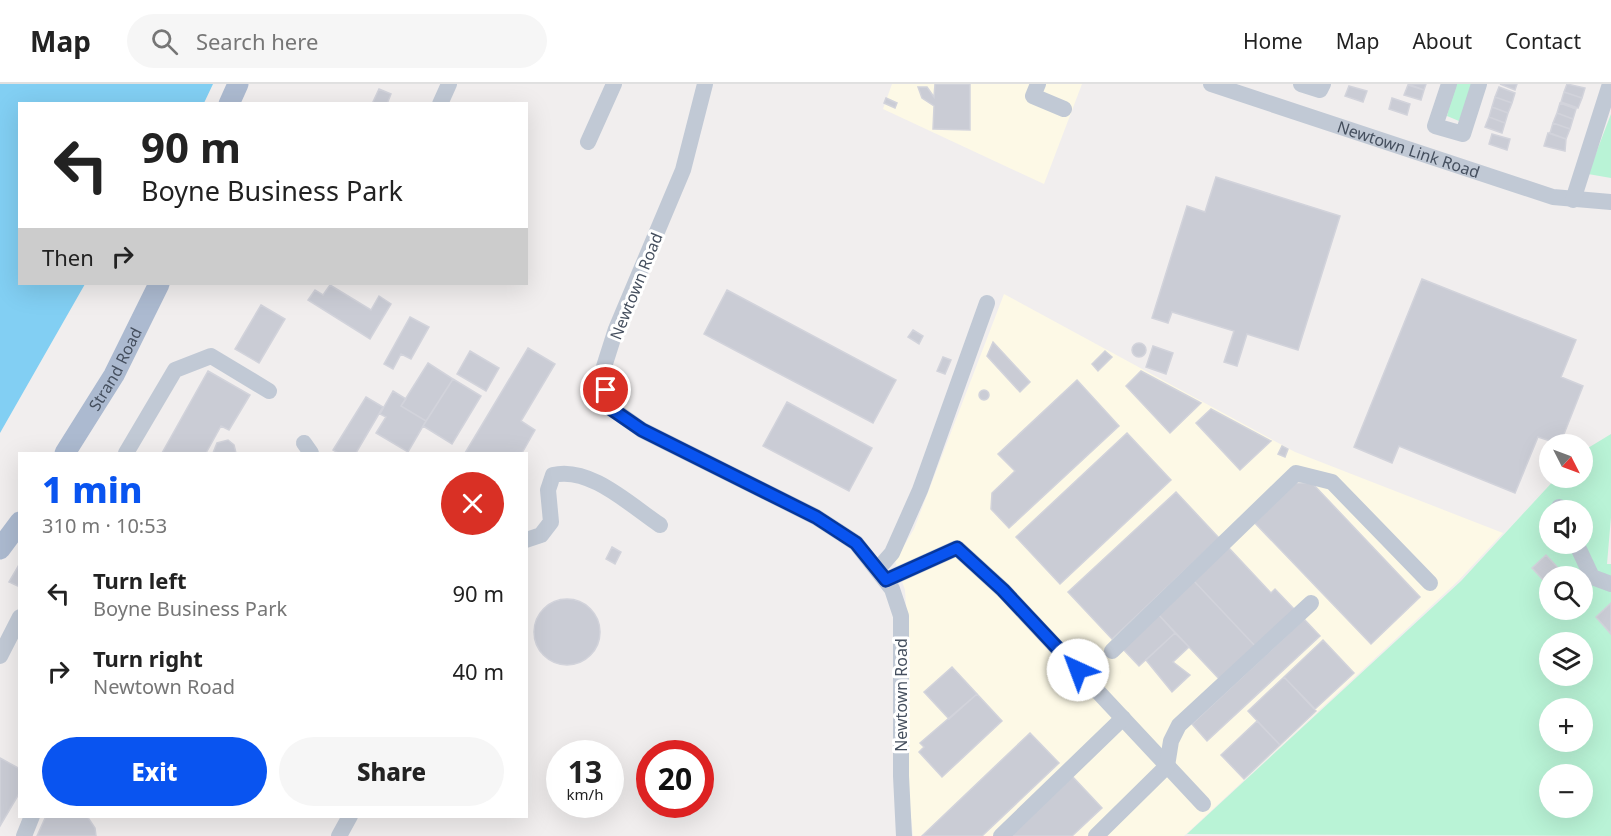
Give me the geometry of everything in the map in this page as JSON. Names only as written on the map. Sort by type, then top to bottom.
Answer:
[{"type":"main road","points":[[231,102],[238,84]]},
{"type":"main road","name":"Strand Road","points":[[66,452],[114,375],[159,285]]},
{"type":"main road","points":[[0,549],[18,525]]},
{"type":"street","points":[[441,102],[449,84]]},
{"type":"street","points":[[588,142],[614,84]]},
{"type":"street","name":"Newtown Road","points":[[705,84],[683,170],[616,329],[602,373],[610,408],[642,430],[816,517],[856,543],[882,574],[892,589],[901,616],[901,776],[904,836]]},
{"type":"street","points":[[1038,84],[1032,96],[1064,109]]},
{"type":"street","name":"Newtown Link Road","points":[[1211,84],[1553,197],[1611,202]]},
{"type":"street","points":[[1301,84],[1320,90],[1323,84]]},
{"type":"street","points":[[1449,84],[1435,126],[1463,134],[1479,84]]},
{"type":"street","points":[[1573,200],[1610,84]]},
{"type":"street","points":[[882,574],[920,490],[987,303]]},
{"type":"street","points":[[127,452],[175,370],[211,356],[269,391]]},
{"type":"street","points":[[528,539],[542,535],[552,522],[548,490],[553,475],[566,472],[591,480],[660,525]]},
{"type":"street","points":[[1112,651],[1296,473],[1332,482],[1431,584]]},
{"type":"street","points":[[882,574],[957,548],[1003,590],[1203,804]]},
{"type":"street","points":[[1581,554],[1592,577],[1611,584]]},
{"type":"street","points":[[1096,836],[1167,766],[1171,741],[1179,725],[1311,603]]},
{"type":"street","points":[[0,657],[18,621]]},
{"type":"street","points":[[1001,836],[1123,718]]},
{"type":"street","points":[[24,836],[31,818]]},
{"type":"street","points":[[339,836],[349,818]]},
{"type":"shaded area","points":[[892,84],[1082,84],[1044,184],[883,109]]},
{"type":"shaded area","points":[[1004,294],[1295,452],[1503,533],[1458,581],[1184,836],[913,836],[907,779],[909,656],[905,590],[895,561],[914,529]]},
{"type":"green space","points":[[1454,84],[1474,84],[1459,121],[1447,116]]},
{"type":"green space","points":[[1611,114],[1611,178],[1588,174]]},
{"type":"green space","points":[[1611,434],[1611,517],[1607,564],[1611,564],[1611,836],[1187,834],[1461,581],[1547,488],[1593,488],[1593,445]]},
{"type":"water","points":[[0,84],[213,84],[204,102],[18,102],[18,285],[84,285],[0,433]]},
{"type":"building","points":[[935,84],[970,84],[970,130],[933,129],[934,106],[922,98],[918,87],[927,87],[934,97]]},
{"type":"building","points":[[1408,84],[1426,84],[1424,90]]},
{"type":"building","points":[[1500,84],[1517,84],[1515,90]]},
{"type":"building","points":[[1567,84],[1585,88],[1582,98],[1564,92]]},
{"type":"building","points":[[1408,85],[1424,90],[1421,100],[1404,95]]},
{"type":"building","points":[[1349,86],[1367,91],[1363,102],[1345,96]]},
{"type":"building","points":[[1499,87],[1515,93],[1512,103],[1495,97]]},
{"type":"building","points":[[379,89],[391,94],[388,102],[373,102]]},
{"type":"building","points":[[1564,92],[1582,98],[1578,108],[1561,102]]},
{"type":"building","points":[[1495,97],[1512,103],[1508,113],[1492,107]]},
{"type":"building","points":[[886,98],[897,103],[895,108],[884,103]]},
{"type":"building","points":[[1392,98],[1410,104],[1407,115],[1389,109]]},
{"type":"building","points":[[1560,103],[1576,109],[1573,119],[1557,113]]},
{"type":"building","points":[[1492,107],[1508,113],[1505,123],[1489,117]]},
{"type":"building","points":[[1557,113],[1573,119],[1570,129],[1553,123]]},
{"type":"building","points":[[1489,117],[1505,123],[1502,133],[1485,127]]},
{"type":"building","points":[[1553,123],[1570,129],[1566,139],[1550,133]]},
{"type":"building","points":[[1548,133],[1566,139],[1565,151],[1544,146]]},
{"type":"building","points":[[1492,134],[1510,139],[1507,150],[1489,144]]},
{"type":"building","points":[[1216,177],[1340,216],[1298,350],[1247,334],[1237,366],[1224,362],[1234,331],[1172,312],[1168,323],[1152,318],[1187,206],[1205,212]]},
{"type":"building","points":[[1422,279],[1576,340],[1561,377],[1583,386],[1564,434],[1539,434],[1515,493],[1399,446],[1392,463],[1354,447]]},
{"type":"building","points":[[330,285],[371,310],[379,296],[391,304],[370,339],[308,300],[315,290],[323,295]]},
{"type":"building","points":[[727,290],[896,380],[873,423],[704,334]]},
{"type":"building","points":[[261,305],[285,319],[259,363],[235,349]]},
{"type":"building","points":[[410,317],[429,327],[411,359],[401,354],[393,369],[384,364]]},
{"type":"building","points":[[913,330],[923,336],[919,344],[908,337]]},
{"type":"building","points":[[993,342],[1030,382],[1020,392],[987,356]]},
{"type":"building","points":[[1139,343],[1144,345],[1146,350],[1144,355],[1139,357],[1134,355],[1132,350],[1134,345]]},
{"type":"building","points":[[1153,346],[1173,353],[1166,374],[1146,367]]},
{"type":"building","points":[[528,348],[555,364],[521,421],[535,430],[523,452],[466,452]]},
{"type":"building","points":[[470,351],[499,368],[486,391],[457,374]]},
{"type":"building","points":[[1105,351],[1112,357],[1098,371],[1092,364]]},
{"type":"building","points":[[943,357],[951,360],[945,374],[937,371]]},
{"type":"building","points":[[428,363],[453,379],[426,421],[401,406]]},
{"type":"building","points":[[208,371],[250,395],[229,430],[221,426],[207,452],[163,452]]},
{"type":"building","points":[[1141,371],[1201,403],[1170,433],[1126,386]]},
{"type":"building","points":[[453,379],[481,396],[452,444],[423,426]]},
{"type":"building","points":[[1077,380],[1119,426],[1009,528],[991,509],[992,493],[1015,471],[998,454]]},
{"type":"building","points":[[984,390],[988,391],[988,399],[984,400],[980,399],[979,395],[980,391]]},
{"type":"building","points":[[393,391],[406,399],[401,406],[426,421],[408,452],[376,433],[386,417],[380,414]]},
{"type":"building","points":[[366,397],[383,407],[357,452],[333,450]]},
{"type":"building","points":[[787,402],[872,448],[849,491],[763,446]]},
{"type":"building","points":[[1211,409],[1271,441],[1240,470],[1196,423]]},
{"type":"building","points":[[1127,433],[1171,480],[1060,584],[1016,537]]},
{"type":"building","points":[[228,440],[234,445],[236,452],[213,452],[217,443]]},
{"type":"building","points":[[1282,446],[1288,449],[1285,457],[1278,454]]},
{"type":"building","points":[[1289,483],[1312,483],[1420,597],[1371,644],[1251,519]]},
{"type":"building","points":[[1176,492],[1219,538],[1112,639],[1068,592]]},
{"type":"building","points":[[612,547],[621,552],[615,564],[606,559]]},
{"type":"building","points":[[1228,547],[1271,593],[1275,589],[1295,610],[1256,647],[1193,580]]},
{"type":"building","points":[[1546,555],[1556,566],[1539,566],[1539,576],[1532,568]]},
{"type":"building","points":[[18,566],[18,586],[9,582]]},
{"type":"building","points":[[1193,580],[1256,647],[1221,681],[1157,613]]},
{"type":"building","points":[[567,599],[580,602],[590,609],[597,619],[600,632],[597,645],[590,655],[580,662],[567,665],[554,662],[544,655],[537,645],[534,632],[537,619],[544,609],[554,602]]},
{"type":"building","points":[[1611,603],[1611,634],[1596,617]]},
{"type":"building","points":[[1157,613],[1175,633],[1139,666],[1121,647]]},
{"type":"building","points":[[1304,619],[1320,636],[1207,741],[1192,724]]},
{"type":"building","points":[[1175,633],[1189,647],[1173,662],[1190,675],[1172,692],[1146,660]]},
{"type":"building","points":[[1323,640],[1354,673],[1315,709],[1284,677]]},
{"type":"building","points":[[952,667],[977,694],[949,719],[924,692]]},
{"type":"building","points":[[1284,677],[1316,711],[1280,745],[1248,711]]},
{"type":"building","points":[[977,694],[1002,721],[942,777],[919,752],[924,747],[920,743]]},
{"type":"building","points":[[1257,721],[1280,745],[1244,779],[1221,755]]},
{"type":"building","points":[[1030,733],[1059,763],[982,836],[922,836]]},
{"type":"building","points":[[0,758],[18,768],[18,795],[0,826]]},
{"type":"building","points":[[1072,776],[1102,808],[1072,836],[1009,836]]},
{"type":"building","points":[[45,818],[88,818],[95,828],[96,836],[37,836]]},
{"type":"route","points":[[606,390],[610,408],[642,430],[816,517],[856,543],[886,580],[957,548],[1003,590],[1078,670]]}]
